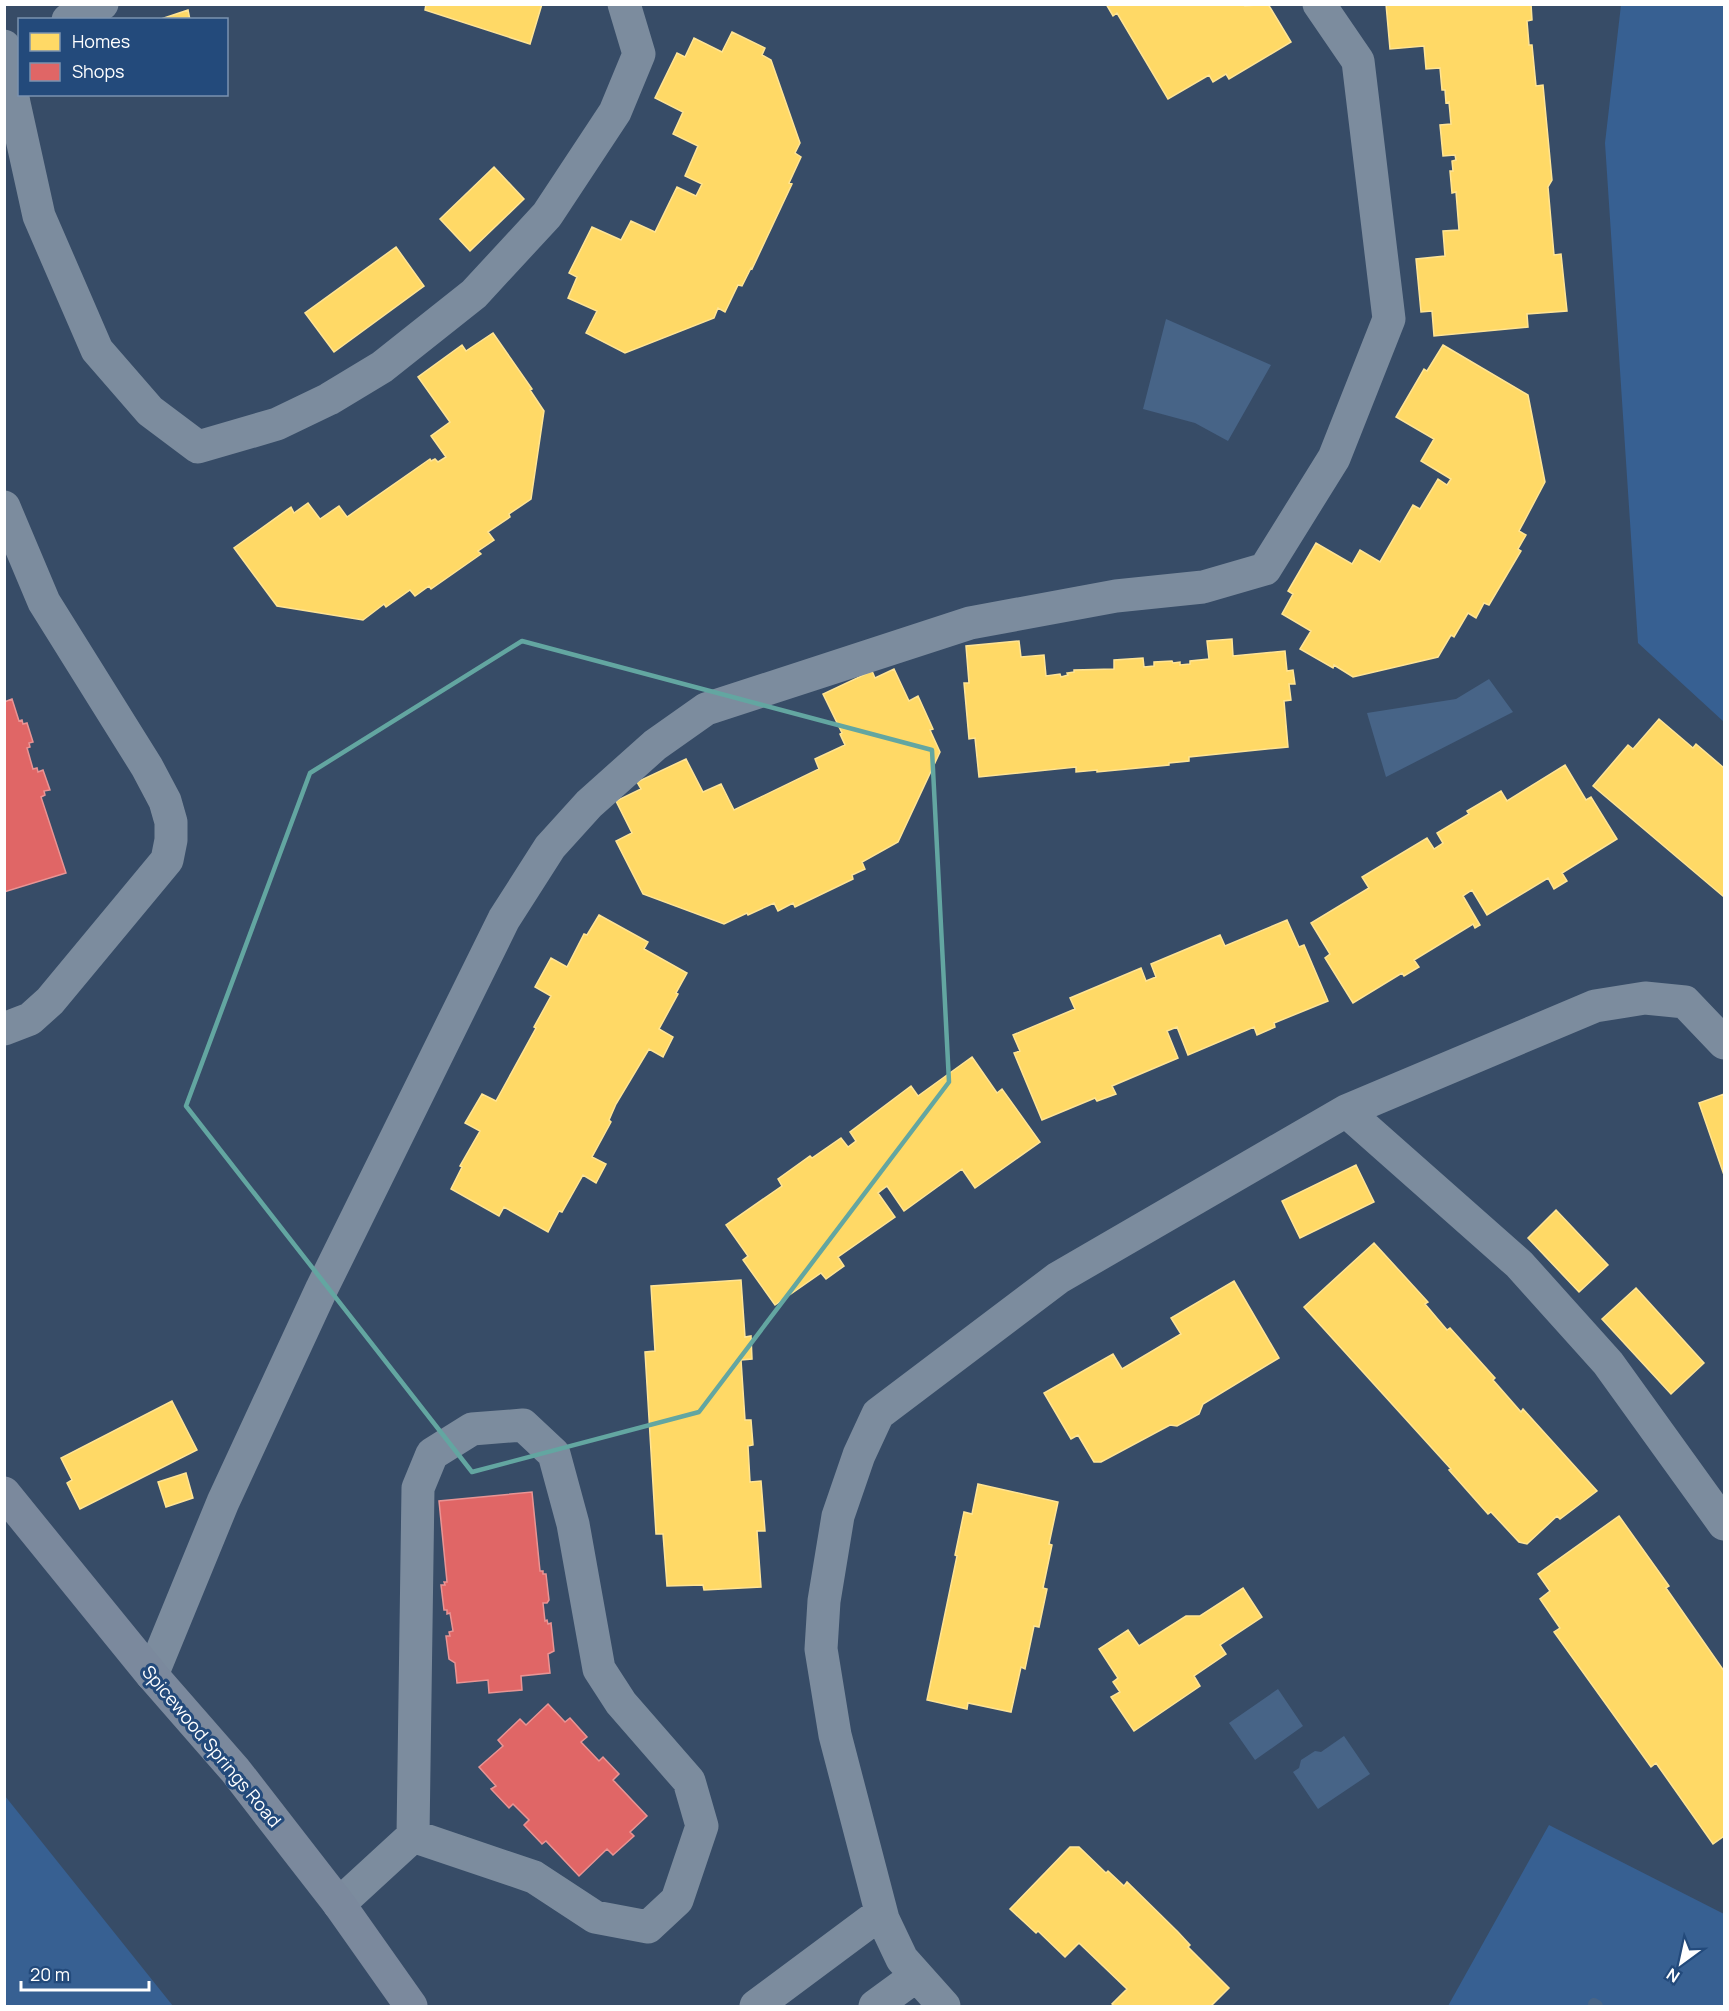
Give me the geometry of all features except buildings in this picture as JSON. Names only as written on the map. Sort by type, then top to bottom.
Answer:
[{"type":"main road","name":"Spicewood Springs Road","points":[[4,1493],[152,1675],[235,1770],[339,1904],[411,2007]]},
{"type":"lane","points":[[72,18],[102,4]]},
{"type":"lane","points":[[5,46],[14,103],[39,216],[97,350],[150,411],[198,447],[278,424],[330,399],[382,367],[474,294],[547,215],[615,112],[639,54],[624,4]]},
{"type":"lane","points":[[152,1675],[223,1502],[322,1288],[504,919],[550,847],[589,804],[655,745],[706,709],[970,622],[1116,596],[1203,587],[1265,569],[1334,458],[1389,319],[1358,61],[1319,4]]},
{"type":"lane","points":[[4,507],[44,602],[147,767],[165,801],[171,822],[171,840],[167,860],[50,1001],[30,1019],[4,1029]]},
{"type":"lane","points":[[944,2007],[902,1959],[881,1913],[835,1735],[821,1649],[824,1601],[838,1516],[859,1455],[878,1414],[1058,1278],[1346,1111],[1594,1006],[1645,998],[1685,1002],[1725,1043]]},
{"type":"lane","points":[[1346,1111],[1519,1264],[1608,1363],[1725,1524]]},
{"type":"lane","points":[[339,1904],[413,1836],[418,1488],[432,1454],[472,1429],[523,1425],[554,1454],[573,1524],[599,1669],[621,1702],[689,1781],[702,1826],[677,1900],[648,1927],[595,1917],[534,1877],[413,1836]]},
{"type":"lane","points":[[756,2007],[881,1913]]},
{"type":"lane","points":[[874,2007],[916,1976]]},
{"type":"highlighted area","points":[[522,641],[932,750],[949,1082],[699,1412],[472,1472],[186,1106],[310,773]]},
{"type":"shaded area","points":[[1621,5],[1724,5],[1724,722],[1638,643],[1605,143]]},
{"type":"shaded area","points":[[1166,319],[1271,365],[1228,441],[1195,423],[1143,409]]},
{"type":"shaded area","points":[[1489,679],[1513,712],[1386,777],[1367,713],[1456,699]]},
{"type":"shaded area","points":[[1278,1689],[1303,1726],[1255,1760],[1229,1723]]},
{"type":"shaded area","points":[[1344,1736],[1370,1774],[1318,1809],[1293,1772],[1299,1768],[1301,1760],[1315,1751],[1321,1752]]},
{"type":"shaded area","points":[[5,1796],[173,2006],[5,2006]]},
{"type":"shaded area","points":[[1549,1825],[1724,1914],[1724,2006],[1448,2006]]}]
